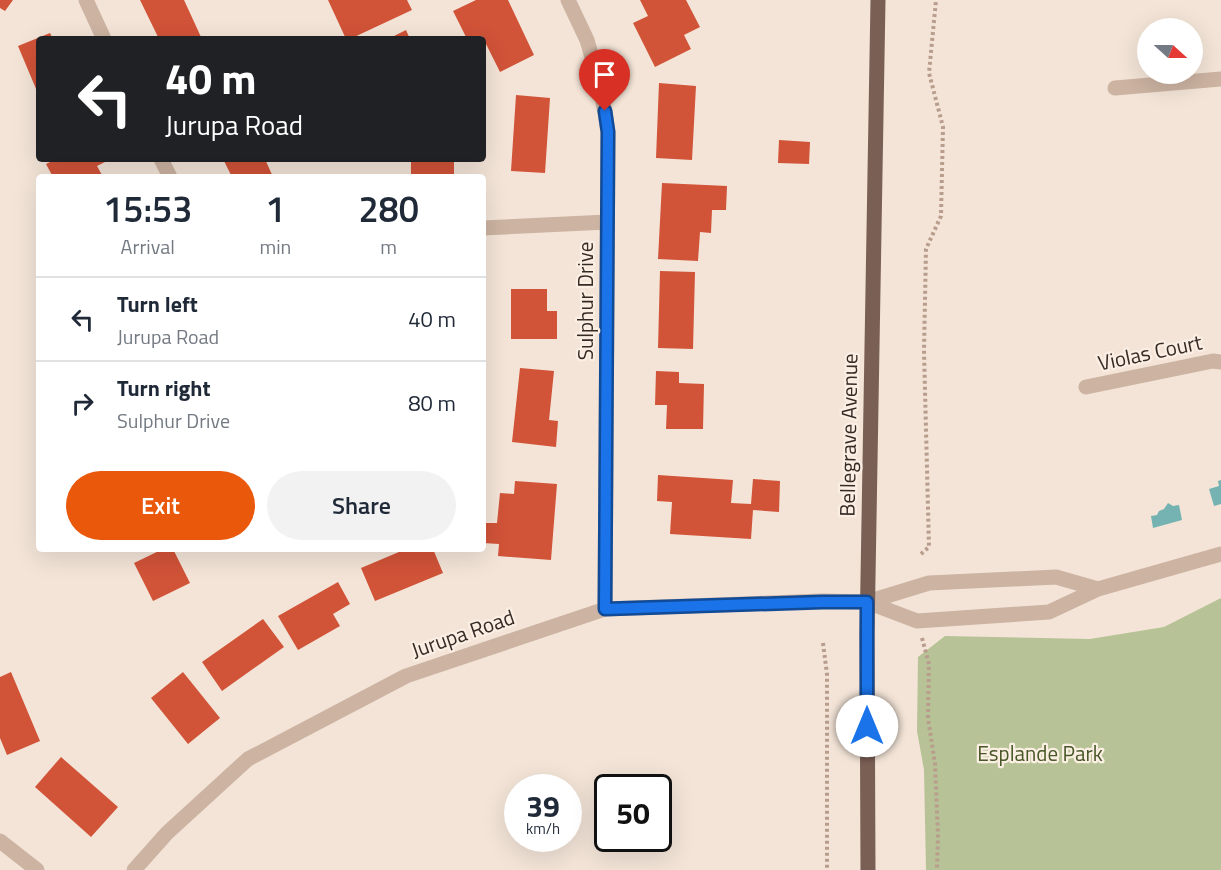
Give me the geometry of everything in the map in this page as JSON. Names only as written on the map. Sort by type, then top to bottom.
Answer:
[{"type":"main road","name":"Bellegrave Avenue","points":[[868,870],[867,602],[878,0]]},
{"type":"street","points":[[86,0],[103,36]]},
{"type":"street","name":"Sulphur Drive","points":[[568,0],[587,40],[601,89],[608,132],[605,609]]},
{"type":"street","points":[[1115,88],[1221,79]]},
{"type":"street","points":[[486,228],[607,222]]},
{"type":"street","name":"Violas Court","points":[[1086,387],[1214,361],[1221,362]]},
{"type":"street","points":[[867,602],[917,621],[1049,612],[1098,589],[1221,554]]},
{"type":"street","points":[[867,602],[929,583],[1056,577],[1098,589]]},
{"type":"street","name":"Jurupa Road","points":[[134,870],[167,833],[248,759],[406,676],[605,609],[867,602]]},
{"type":"street","points":[[0,841],[37,870]]},
{"type":"path","points":[[921,554],[928,547],[924,351],[926,249],[941,216],[943,127],[929,73],[936,0]]},
{"type":"path","points":[[921,636],[929,664],[928,718],[935,764],[937,870]]},
{"type":"path","points":[[823,643],[826,674],[827,870]]},
{"type":"green space","name":"Esplande Park","points":[[1221,598],[1221,870],[926,870],[924,770],[917,731],[918,657],[945,636],[1090,639],[1164,627]]},
{"type":"water","points":[[1221,480],[1221,504],[1214,506],[1209,489],[1219,486],[1218,481]]},
{"type":"water","points":[[1168,503],[1173,506],[1179,505],[1182,520],[1153,528],[1151,516],[1157,515]]},
{"type":"building","points":[[0,0],[13,0],[5,11],[0,8]]},
{"type":"building","points":[[140,0],[184,0],[201,36],[158,36]]},
{"type":"building","points":[[328,0],[407,0],[412,10],[356,36],[345,36]]},
{"type":"building","points":[[476,0],[508,0],[534,55],[500,72],[486,44],[486,36],[466,36],[453,11]]},
{"type":"building","points":[[640,0],[686,0],[700,27],[684,35],[691,49],[655,67],[633,23],[648,16]]},
{"type":"building","points":[[406,30],[409,36],[394,36]]},
{"type":"building","points":[[36,39],[36,89],[18,46]]},
{"type":"building","points":[[659,83],[696,86],[692,160],[656,158]]},
{"type":"building","points":[[516,95],[550,98],[545,173],[511,171]]},
{"type":"building","points":[[779,140],[810,142],[809,164],[778,163]]},
{"type":"building","points":[[50,162],[105,162],[97,166],[101,174],[51,174],[46,164]]},
{"type":"building","points":[[224,162],[266,162],[272,174],[230,174]]},
{"type":"building","points":[[411,162],[454,162],[454,174],[411,174]]},
{"type":"building","points":[[662,183],[727,186],[726,210],[712,210],[711,233],[700,232],[698,261],[658,259]]},
{"type":"building","points":[[660,271],[695,272],[693,349],[658,348]]},
{"type":"building","points":[[511,289],[547,289],[547,311],[557,311],[557,339],[511,339]]},
{"type":"building","points":[[520,368],[554,371],[549,420],[558,421],[556,447],[512,442]]},
{"type":"building","points":[[656,371],[679,372],[679,383],[704,384],[703,429],[666,429],[667,405],[655,405]]},
{"type":"building","points":[[658,475],[733,480],[731,503],[751,504],[753,479],[780,481],[779,512],[753,510],[751,539],[670,534],[672,502],[657,501]]},
{"type":"building","points":[[515,481],[557,484],[551,560],[498,556],[499,544],[486,543],[486,523],[497,523],[500,493],[514,494]]},
{"type":"building","points":[[157,552],[174,552],[190,583],[153,601],[134,563]]},
{"type":"building","points":[[399,552],[434,552],[443,573],[375,601],[361,568]]},
{"type":"building","points":[[338,582],[350,604],[333,614],[340,626],[298,650],[278,616]]},
{"type":"building","points":[[263,619],[284,647],[222,691],[202,662]]},
{"type":"building","points":[[11,672],[40,741],[7,755],[0,738],[0,677]]},
{"type":"building","points":[[183,672],[220,718],[188,744],[151,698]]},
{"type":"building","points":[[61,757],[118,807],[91,837],[35,787]]},
{"type":"route","points":[[605,111],[608,132],[605,609],[867,602],[867,726]]}]
